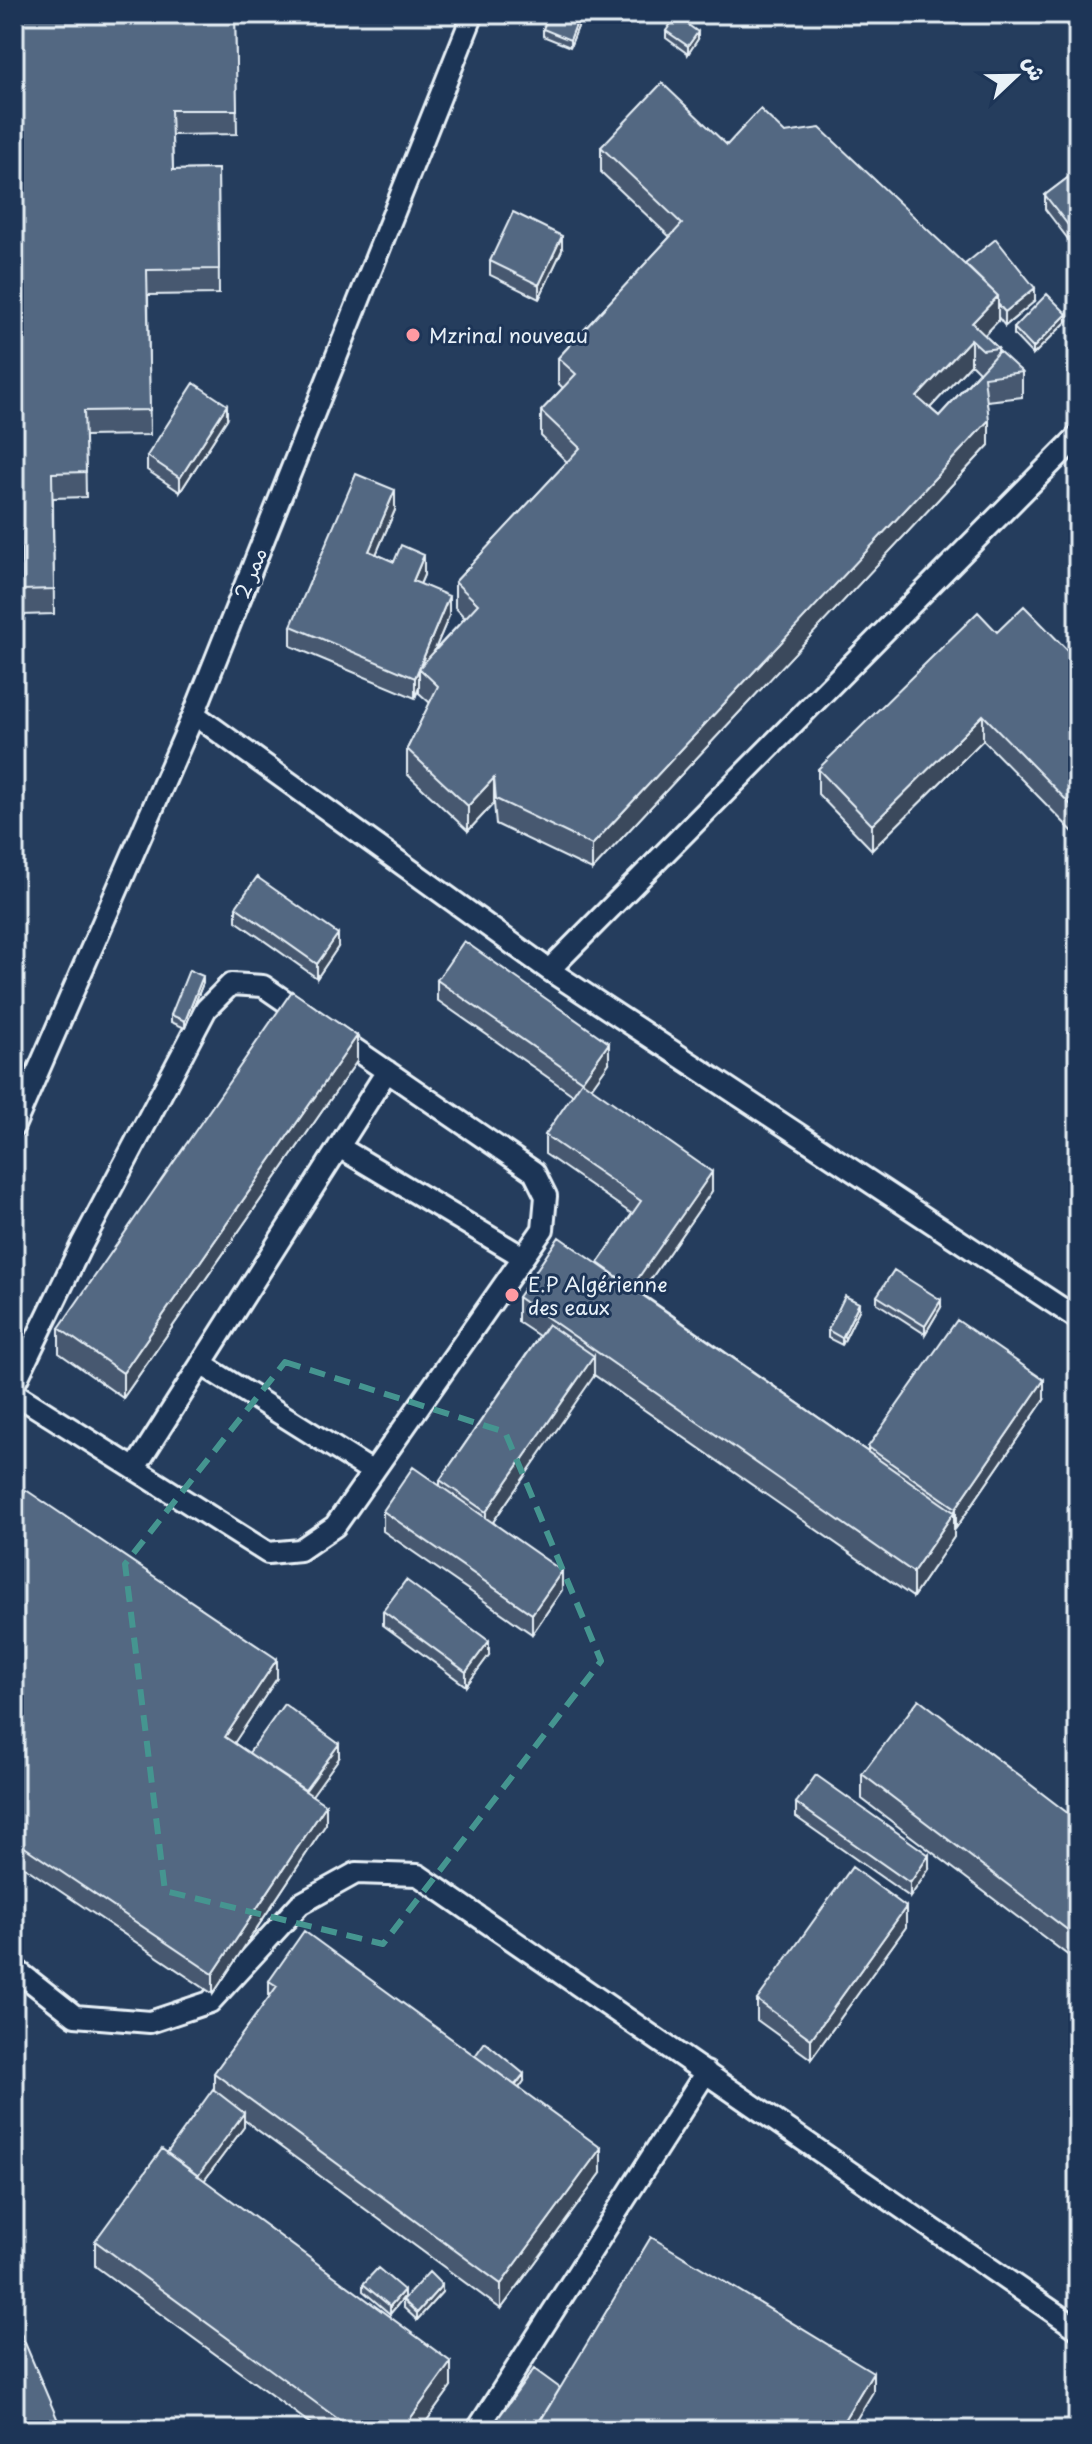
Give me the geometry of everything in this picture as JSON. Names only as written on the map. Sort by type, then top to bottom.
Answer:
[{"type":"lane","name":"ممر 2","points":[[14,1126],[194,714],[473,14]]},
{"type":"lane","points":[[549,970],[1078,436]]},
{"type":"lane","points":[[194,714],[549,970],[1078,1319]]},
{"type":"lane","points":[[14,1385],[82,1244],[206,1009],[231,984],[263,986],[534,1172],[546,1196],[543,1229],[335,1526],[300,1550],[268,1553],[14,1393]]},
{"type":"lane","points":[[135,1468],[387,1071]]},
{"type":"lane","points":[[339,1147],[523,1257]]},
{"type":"lane","points":[[201,1364],[373,1472]]},
{"type":"lane","points":[[14,1968],[75,2016],[150,2022],[210,2002],[300,1904],[322,1891],[356,1873],[418,1875],[1078,2329]]},
{"type":"lane","points":[[477,2430],[706,2072]]},
{"type":"highlighted area","points":[[285,1362],[505,1432],[601,1661],[383,1944],[165,1891],[125,1564]]},
{"type":"building","points":[[14,14],[235,16],[237,110],[171,110],[173,170],[218,169],[219,269],[147,270],[150,410],[84,411],[86,472],[52,473],[54,589],[22,590]]},
{"type":"building","points":[[549,14],[580,14],[570,40],[543,29]]},
{"type":"building","points":[[676,16],[698,32],[688,46],[666,31]]},
{"type":"building","points":[[662,83],[727,145],[760,109],[785,133],[820,128],[998,296],[972,323],[998,348],[983,350],[971,339],[917,397],[939,416],[999,351],[1022,372],[984,377],[989,420],[592,845],[496,799],[494,778],[468,806],[407,749],[438,686],[419,668],[478,604],[455,582],[580,448],[541,411],[576,374],[558,358],[682,224],[601,147]]},
{"type":"building","points":[[1078,170],[1078,238],[1045,195]]},
{"type":"building","points":[[513,212],[562,236],[539,285],[490,261]]},
{"type":"building","points":[[996,239],[1035,288],[1005,312],[998,304],[998,296],[965,264]]},
{"type":"building","points":[[1047,294],[1067,314],[1033,348],[1014,328]]},
{"type":"building","points":[[194,383],[227,405],[180,478],[147,456]]},
{"type":"building","points":[[356,474],[395,490],[369,551],[394,562],[401,545],[424,555],[413,581],[449,596],[415,678],[291,626]]},
{"type":"building","points":[[1024,606],[1078,661],[1078,812],[983,715],[872,825],[818,769],[978,612],[997,632]]},
{"type":"building","points":[[257,877],[338,934],[317,964],[236,907]]},
{"type":"building","points":[[464,941],[609,1043],[582,1081],[437,980]]},
{"type":"building","points":[[189,970],[203,976],[185,1021],[171,1015]]},
{"type":"building","points":[[292,991],[357,1036],[123,1373],[59,1328]]},
{"type":"building","points":[[582,1081],[712,1172],[632,1287],[598,1263],[641,1201],[545,1135]]},
{"type":"building","points":[[559,1237],[954,1512],[913,1572],[518,1297]]},
{"type":"building","points":[[894,1270],[941,1300],[925,1326],[877,1296]]},
{"type":"building","points":[[845,1296],[859,1303],[842,1338],[828,1330]]},
{"type":"building","points":[[957,1320],[1044,1380],[956,1508],[868,1447]]},
{"type":"building","points":[[548,1324],[594,1356],[486,1512],[440,1480]]},
{"type":"building","points":[[413,1467],[562,1571],[532,1614],[383,1511]]},
{"type":"building","points":[[26,1490],[277,1659],[225,1737],[326,1805],[213,1974],[14,1840],[14,1509]]},
{"type":"building","points":[[406,1580],[489,1641],[466,1672],[383,1611]]},
{"type":"building","points":[[919,1699],[1078,1821],[1078,1919],[1069,1931],[862,1774]]},
{"type":"building","points":[[284,1704],[339,1744],[305,1790],[249,1753]]},
{"type":"building","points":[[816,1775],[929,1855],[910,1883],[796,1803]]},
{"type":"building","points":[[852,1867],[906,1907],[811,2039],[757,2000]]},
{"type":"building","points":[[304,1931],[601,2148],[501,2284],[214,2073],[277,1986],[269,1981]]},
{"type":"building","points":[[485,2042],[524,2074],[515,2085],[475,2056]]},
{"type":"building","points":[[213,2089],[244,2113],[198,2176],[167,2153]]},
{"type":"building","points":[[162,2149],[451,2362],[402,2430],[353,2430],[95,2241]]},
{"type":"building","points":[[651,2237],[873,2372],[838,2430],[535,2430]]},
{"type":"building","points":[[378,2268],[404,2290],[390,2306],[363,2284]]},
{"type":"building","points":[[429,2272],[442,2285],[417,2313],[403,2300]]},
{"type":"building","points":[[14,2317],[59,2423],[42,2430],[14,2430]]},
{"type":"building","points":[[534,2369],[560,2388],[533,2430],[491,2430],[490,2429]]},
{"type":"place","name":"Mzrinal nouveau","points":[[413,335]]},
{"type":"place","name":"E.P Algérienne des eaux","points":[[512,1295]]}]
